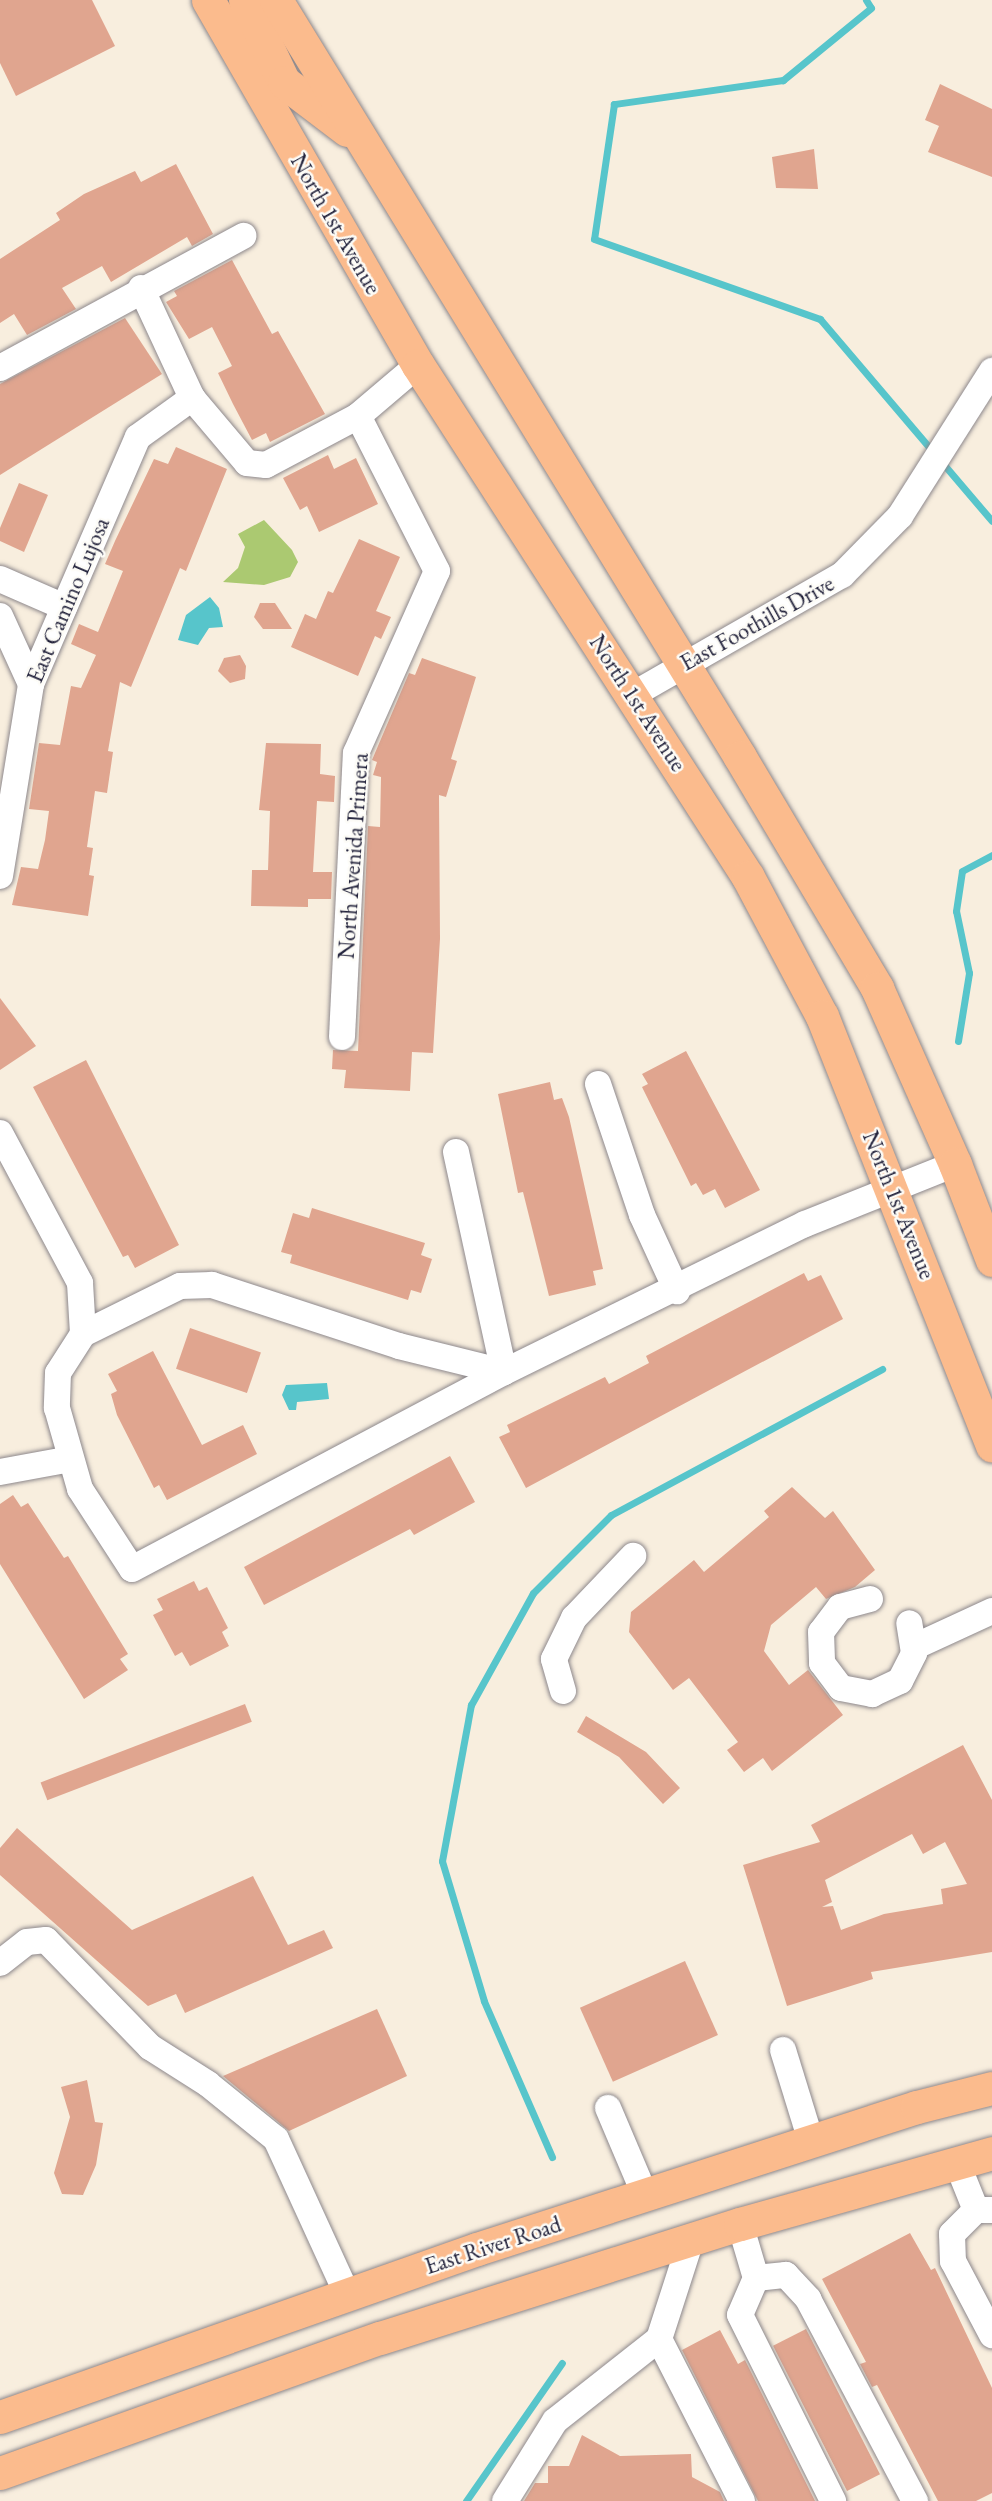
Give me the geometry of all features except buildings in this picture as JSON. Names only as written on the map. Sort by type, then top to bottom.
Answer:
[{"type":"main road","name":"North 1st Avenue","points":[[208,0],[418,365],[634,694],[748,877],[822,1016],[894,1189],[992,1446]]},
{"type":"main road","points":[[245,0],[285,82],[362,142]]},
{"type":"main road","points":[[276,0],[684,664],[877,988],[955,1164],[992,1260]]},
{"type":"main road","name":"East River Road","points":[[0,2417],[348,2294],[645,2195],[811,2141],[992,2088]]},
{"type":"main road","points":[[0,2473],[380,2338],[740,2224],[992,2153]]},
{"type":"street","points":[[0,368],[141,288],[243,236]]},
{"type":"street","points":[[141,288],[192,398],[247,463],[266,465],[358,416],[418,365]]},
{"type":"street","name":"East Foothills Drive","points":[[634,694],[842,575],[900,516],[992,371]]},
{"type":"street","name":"East Camino Lujosa","points":[[0,876],[31,684],[138,437],[192,398]]},
{"type":"street","name":"North Avenida Primera","points":[[342,1037],[356,753],[438,571],[358,416]]},
{"type":"street","points":[[0,579],[64,607]]},
{"type":"street","points":[[0,616],[31,684]]},
{"type":"street","points":[[598,1084],[642,1215],[677,1291]]},
{"type":"street","points":[[0,1132],[80,1283],[83,1334]]},
{"type":"street","points":[[456,1152],[504,1372]]},
{"type":"street","points":[[504,1372],[399,1346],[212,1285],[180,1286],[83,1334],[58,1373],[57,1408],[80,1489],[132,1569],[504,1372],[677,1291],[805,1224],[955,1164]]},
{"type":"street","points":[[0,1472],[71,1459]]},
{"type":"street","points":[[563,1691],[554,1659],[574,1618],[633,1556]]},
{"type":"street","points":[[870,1599],[840,1607],[821,1632],[819,1648],[829,1677],[856,1693],[887,1690],[910,1668],[911,1635],[992,1611]]},
{"type":"street","points":[[0,1963],[27,1942],[46,1940],[150,2047],[208,2084],[276,2139],[348,2294]]},
{"type":"street","points":[[783,2050],[811,2141]]},
{"type":"street","points":[[608,2108],[645,2195]]},
{"type":"street","points":[[957,2163],[984,2210],[952,2234],[953,2261],[992,2335]]},
{"type":"street","points":[[740,2224],[756,2278],[740,2315],[833,2501]]},
{"type":"street","points":[[505,2501],[555,2421],[659,2339],[691,2240]]},
{"type":"street","points":[[756,2278],[786,2275],[808,2299],[915,2501]]},
{"type":"street","points":[[659,2339],[742,2501]]},
{"type":"green space","points":[[264,520],[292,550],[298,562],[290,577],[264,585],[223,582],[238,568],[245,547],[238,534]]},
{"type":"water","points":[[210,597],[219,608],[223,627],[209,628],[198,645],[178,640],[186,615]]},
{"type":"water","points":[[327,1383],[329,1399],[297,1402],[296,1410],[289,1410],[282,1395],[286,1385]]},
{"type":"waterway","points":[[866,0],[871,8],[783,80],[614,104],[594,239],[820,319],[992,521]]},
{"type":"waterway","points":[[958,1041],[969,973],[956,911],[962,871],[992,855]]},
{"type":"waterway","points":[[552,2157],[484,2001],[442,1861],[471,1705],[533,1593],[611,1515],[882,1369]]},
{"type":"waterway","points":[[466,2501],[562,2363]]}]
